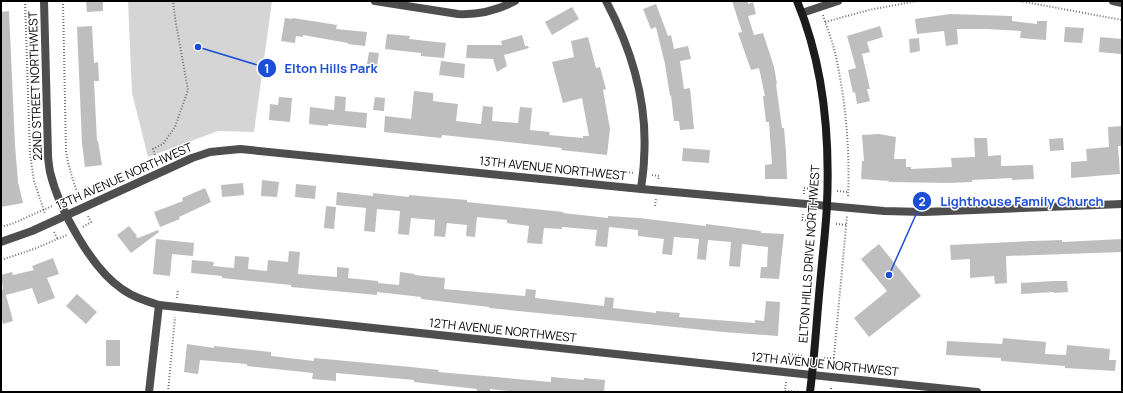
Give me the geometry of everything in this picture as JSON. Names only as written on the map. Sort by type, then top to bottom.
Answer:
[{"type":"main road","name":"ELTON HILLS DRIVE NORTHWEST","points":[[797,1],[802,13],[816,62],[825,107],[828,150],[827,206],[810,392]]},
{"type":"street","name":"22ND STREET NORTHWEST","points":[[44,1],[48,154],[50,172],[56,191],[67,215]]},
{"type":"street","points":[[375,1],[470,15],[484,13],[515,1]]},
{"type":"street","points":[[606,1],[621,31],[630,54],[637,80],[645,139],[641,189]]},
{"type":"street","points":[[802,13],[838,1]]},
{"type":"street","points":[[1113,1],[1122,3]]},
{"type":"street","name":"13TH AVENUE NORTHWEST","points":[[1,242],[32,231],[192,158],[210,152],[240,149],[641,189],[884,211],[924,212],[1122,204]]},
{"type":"street","name":"12TH AVENUE NORTHWEST","points":[[67,215],[91,258],[121,289],[139,299],[159,305],[977,392]]},
{"type":"street","points":[[149,392],[159,305]]},
{"type":"path","points":[[1,227],[43,210],[34,181],[30,154],[25,1]]},
{"type":"path","points":[[63,1],[66,152],[69,168],[78,194]]},
{"type":"path","points":[[155,155],[153,149],[163,144],[175,127],[188,90],[173,1]]},
{"type":"path","points":[[848,192],[849,154],[843,93],[830,33],[825,22],[869,10],[917,1]]},
{"type":"path","points":[[1020,1],[1122,20]]},
{"type":"path","points":[[834,358],[847,225]]},
{"type":"path","points":[[1,260],[58,240]]},
{"type":"path","points":[[168,392],[178,290]]},
{"type":"path","points":[[785,391],[801,392]]},
{"type":"shaded area","points":[[128,1],[272,1],[254,132],[218,131],[148,157],[132,93]]},
{"type":"building","points":[[86,1],[103,1],[103,11],[87,12]]},
{"type":"building","points":[[732,1],[748,1],[748,4],[753,2],[756,14],[748,16],[754,35],[763,33],[774,67],[782,128],[784,128],[787,179],[765,179],[765,165],[772,164],[769,122],[766,122],[763,96],[765,96],[759,68],[751,70],[738,33],[742,32]]},
{"type":"building","points":[[656,4],[668,36],[671,35],[674,49],[688,46],[691,59],[680,61],[684,89],[690,88],[694,129],[680,130],[679,121],[674,121],[671,95],[670,96],[665,64],[656,27],[651,29],[643,9]]},
{"type":"building","points":[[572,7],[579,19],[552,35],[545,22]]},
{"type":"building","points":[[9,11],[15,145],[18,182],[23,203],[1,207],[1,12]]},
{"type":"building","points":[[950,14],[1012,16],[1012,21],[1037,24],[1037,21],[1047,21],[1046,40],[1020,38],[1021,31],[957,29],[958,44],[946,46],[944,31],[917,34],[915,19]]},
{"type":"building","points":[[285,18],[337,25],[336,29],[367,32],[365,46],[303,35],[303,37],[296,36],[295,43],[281,41]]},
{"type":"building","points":[[92,26],[94,63],[98,62],[99,81],[94,81],[97,141],[102,165],[85,167],[82,143],[77,27]]},
{"type":"building","points":[[880,26],[883,37],[867,42],[870,52],[862,54],[870,89],[867,89],[870,101],[857,104],[848,70],[856,68],[847,36]]},
{"type":"building","points":[[1065,27],[1084,28],[1082,43],[1064,42]]},
{"type":"building","points":[[387,34],[410,36],[409,39],[446,43],[444,58],[421,56],[421,53],[385,49]]},
{"type":"building","points":[[522,35],[525,46],[528,46],[529,48],[504,55],[507,66],[497,72],[493,59],[466,58],[467,45],[502,45],[501,41]]},
{"type":"building","points":[[588,37],[596,68],[600,67],[606,89],[603,90],[610,129],[607,155],[561,150],[562,148],[442,135],[441,138],[384,132],[385,116],[411,119],[414,91],[433,93],[433,101],[458,104],[456,121],[481,124],[483,106],[493,107],[492,121],[518,123],[520,107],[532,108],[530,130],[550,132],[549,135],[583,138],[583,136],[589,136],[582,98],[563,103],[552,62],[574,57],[571,41]]},
{"type":"building","points":[[1100,37],[1122,39],[1121,54],[1099,52]]},
{"type":"building","points":[[919,38],[920,51],[910,53],[909,39]]},
{"type":"building","points":[[369,52],[379,53],[377,66],[367,64]]},
{"type":"building","points":[[441,61],[465,64],[464,78],[439,75]]},
{"type":"building","points":[[335,96],[346,97],[345,111],[367,113],[366,128],[328,124],[328,126],[309,124],[310,107],[334,110]]},
{"type":"building","points":[[279,97],[292,98],[290,122],[269,120],[270,104],[278,105]]},
{"type":"building","points":[[375,97],[385,98],[384,111],[373,110]]},
{"type":"building","points":[[1122,126],[1122,146],[1118,146],[1120,174],[1071,178],[1071,162],[1087,161],[1086,149],[1109,147],[1108,127]]},
{"type":"building","points":[[879,134],[896,137],[894,159],[906,159],[906,167],[911,167],[911,169],[952,167],[951,158],[975,157],[974,138],[987,138],[988,156],[1001,155],[1001,166],[1033,165],[1034,179],[1012,180],[1012,178],[949,183],[889,182],[861,179],[862,161],[864,161],[862,135]]},
{"type":"building","points":[[1063,138],[1064,150],[1050,151],[1049,139]]},
{"type":"building","points":[[683,148],[710,150],[709,163],[682,161]]},
{"type":"building","points":[[262,180],[279,182],[277,197],[261,196]]},
{"type":"building","points":[[243,183],[244,195],[222,197],[221,185]]},
{"type":"building","points":[[296,184],[316,186],[315,199],[295,197]]},
{"type":"building","points":[[205,188],[211,202],[179,217],[180,219],[160,227],[154,212],[183,201],[182,198]]},
{"type":"building","points":[[337,192],[373,196],[373,193],[409,197],[409,195],[467,200],[467,202],[608,218],[608,216],[639,218],[706,226],[706,224],[761,231],[761,233],[784,234],[779,279],[760,278],[761,267],[767,267],[768,247],[742,244],[740,267],[729,266],[731,242],[708,240],[706,260],[697,259],[699,239],[674,237],[672,255],[662,254],[664,239],[638,236],[638,230],[609,227],[607,247],[595,246],[597,230],[562,227],[562,229],[544,228],[542,244],[527,243],[529,226],[507,223],[507,220],[477,217],[475,237],[466,236],[467,225],[447,223],[445,237],[434,236],[435,220],[411,218],[409,235],[398,234],[400,211],[377,209],[375,232],[364,231],[366,208],[336,205]]},
{"type":"building","points":[[326,206],[336,207],[334,229],[324,228]]},
{"type":"building","points":[[129,226],[138,238],[158,230],[159,232],[131,253],[117,235]]},
{"type":"building","points":[[156,239],[194,243],[193,256],[172,254],[170,276],[153,274]]},
{"type":"building","points":[[1122,239],[1122,252],[1006,256],[1007,283],[995,284],[994,276],[970,278],[970,259],[951,260],[950,245]]},
{"type":"building","points":[[879,244],[921,296],[869,337],[854,318],[887,291],[861,259]]},
{"type":"building","points":[[289,251],[300,252],[298,274],[337,277],[337,267],[349,268],[348,278],[399,285],[400,272],[445,278],[444,289],[525,296],[526,289],[536,290],[535,298],[604,306],[605,297],[614,298],[613,308],[656,313],[656,311],[680,313],[679,317],[755,323],[755,320],[764,321],[766,301],[780,302],[778,336],[723,332],[489,308],[421,299],[421,297],[377,292],[377,295],[291,287],[291,285],[222,278],[222,276],[191,273],[192,260],[214,262],[213,266],[234,268],[235,256],[249,257],[248,269],[267,271],[268,260],[288,262]]},
{"type":"building","points":[[53,258],[59,274],[47,278],[55,298],[38,304],[32,288],[6,295],[13,321],[3,324],[1,317],[1,290],[3,289],[1,275],[12,272],[13,275],[34,270],[32,266]]},
{"type":"building","points":[[1067,281],[1068,292],[1021,294],[1021,283]]},
{"type":"building","points":[[77,294],[97,312],[86,324],[66,306]]},
{"type":"building","points":[[1003,338],[1046,342],[1045,354],[1066,355],[1067,345],[1110,349],[1109,360],[1116,360],[1115,371],[1065,368],[1065,366],[1001,361],[1001,358],[946,355],[947,341],[1002,344]]},
{"type":"building","points":[[106,340],[120,340],[120,366],[106,366]]},
{"type":"building","points":[[187,344],[214,348],[214,346],[271,352],[271,356],[314,361],[314,358],[439,370],[438,372],[551,382],[551,377],[605,380],[604,392],[518,392],[490,389],[490,392],[477,392],[477,389],[414,382],[414,380],[336,373],[336,381],[312,379],[313,373],[247,366],[247,364],[200,360],[198,374],[184,372]]},
{"type":"place","name":"Elton Hills Park","points":[[198,47]]},
{"type":"place","name":"Lighthouse Family Church","points":[[889,275]]}]
